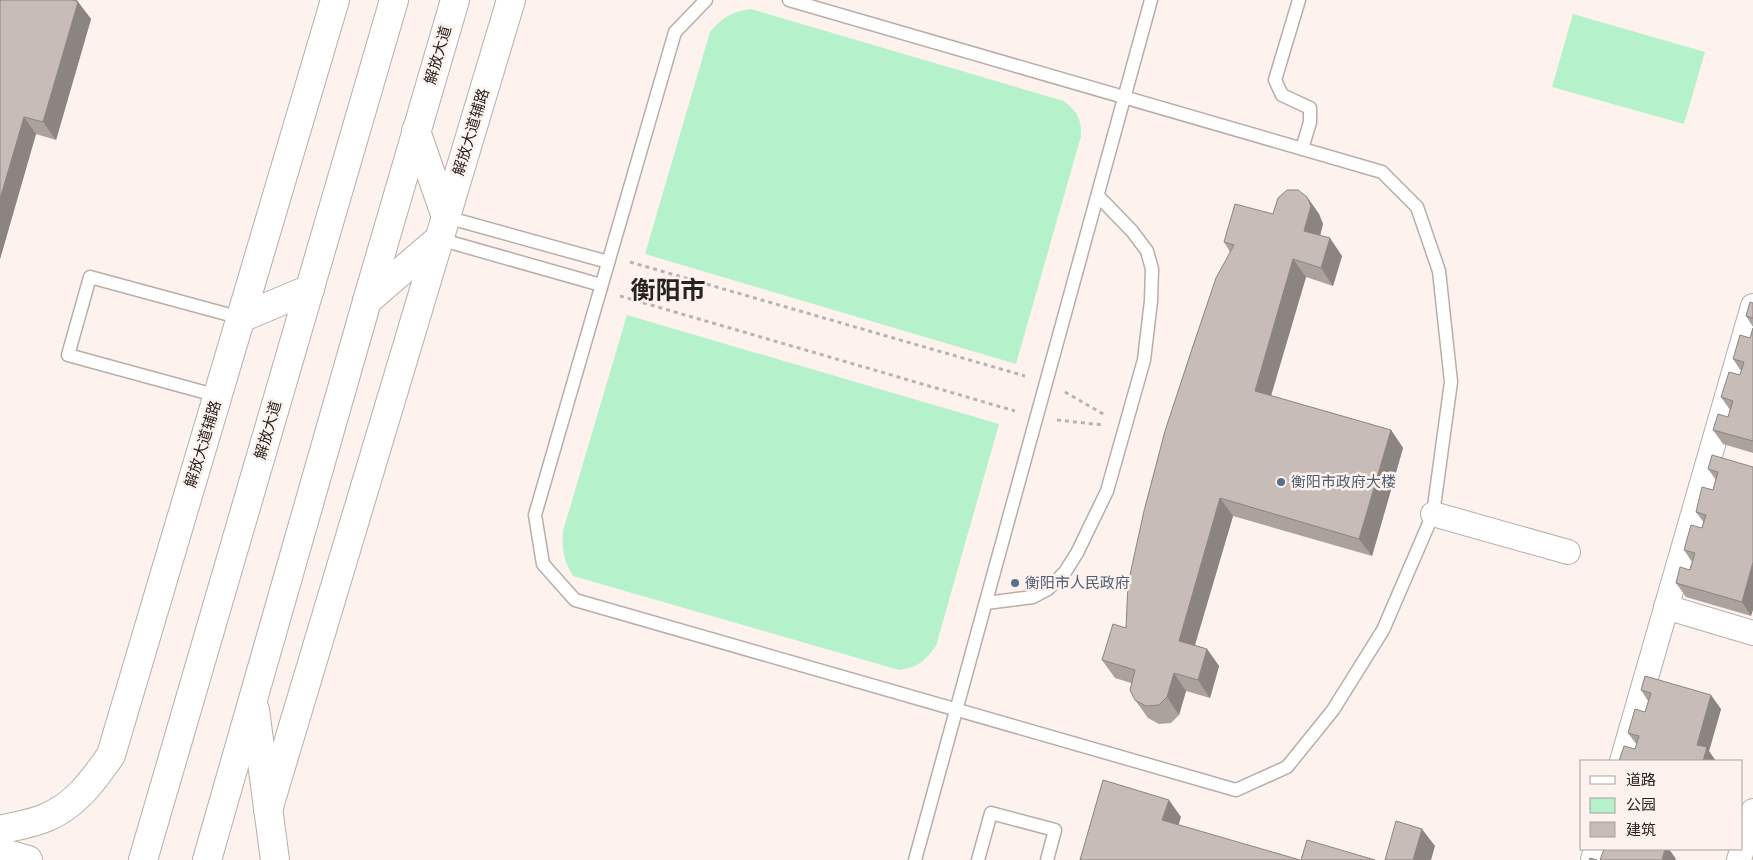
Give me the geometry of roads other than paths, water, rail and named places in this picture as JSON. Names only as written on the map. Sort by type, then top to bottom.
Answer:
[{"type":"main road","name":"解放大道辅路","points":[[0,830],[45,818],[72,802],[93,782],[111,755],[335,0]]},
{"type":"main road","name":"解放大道","points":[[143,860],[394,0]]},
{"type":"main road","name":"解放大道","points":[[207,860],[455,0]]},
{"type":"main road","name":"解放大道辅路","points":[[268,810],[511,0]]},
{"type":"main road","points":[[367,300],[442,228],[416,131]]},
{"type":"main road","points":[[241,318],[310,289]]},
{"type":"main road","points":[[253,698],[275,860]]},
{"type":"main road","points":[[0,852],[28,860]]},
{"type":"street","points":[[1622,760],[1753,306]]},
{"type":"street","points":[[1433,514],[1568,552]]},
{"type":"street","points":[[1666,607],[1753,632]]},
{"type":"street","points":[[1743,846],[1753,811]]},
{"type":"lane","points":[[706,0],[675,32],[535,515],[543,564],[574,600],[1236,790],[1288,767],[1333,710],[1383,630],[1433,514],[1451,382],[1438,271],[1417,207],[1382,172],[790,0]]},
{"type":"lane","points":[[915,860],[1151,0]]},
{"type":"lane","points":[[1298,0],[1275,80],[1282,94],[1310,108],[1310,122],[1302,149]]},
{"type":"lane","points":[[986,603],[1033,597],[1048,589],[1065,572],[1091,526],[1107,491],[1144,360],[1152,301],[1152,269],[1147,251],[1132,231],[1098,196]]},
{"type":"lane","points":[[442,228],[609,259]]},
{"type":"lane","points":[[442,228],[601,288]]},
{"type":"lane","points":[[218,396],[68,355],[90,276],[241,318]]},
{"type":"lane","points":[[978,860],[991,813],[1055,830],[1047,860]]},
{"type":"place","name":"衡阳市政府大楼","points":[[1281,482]]},
{"type":"place","name":"衡阳市人民政府","points":[[1015,583]]},
{"type":"district","name":"衡阳市","points":[[668,290]]}]
